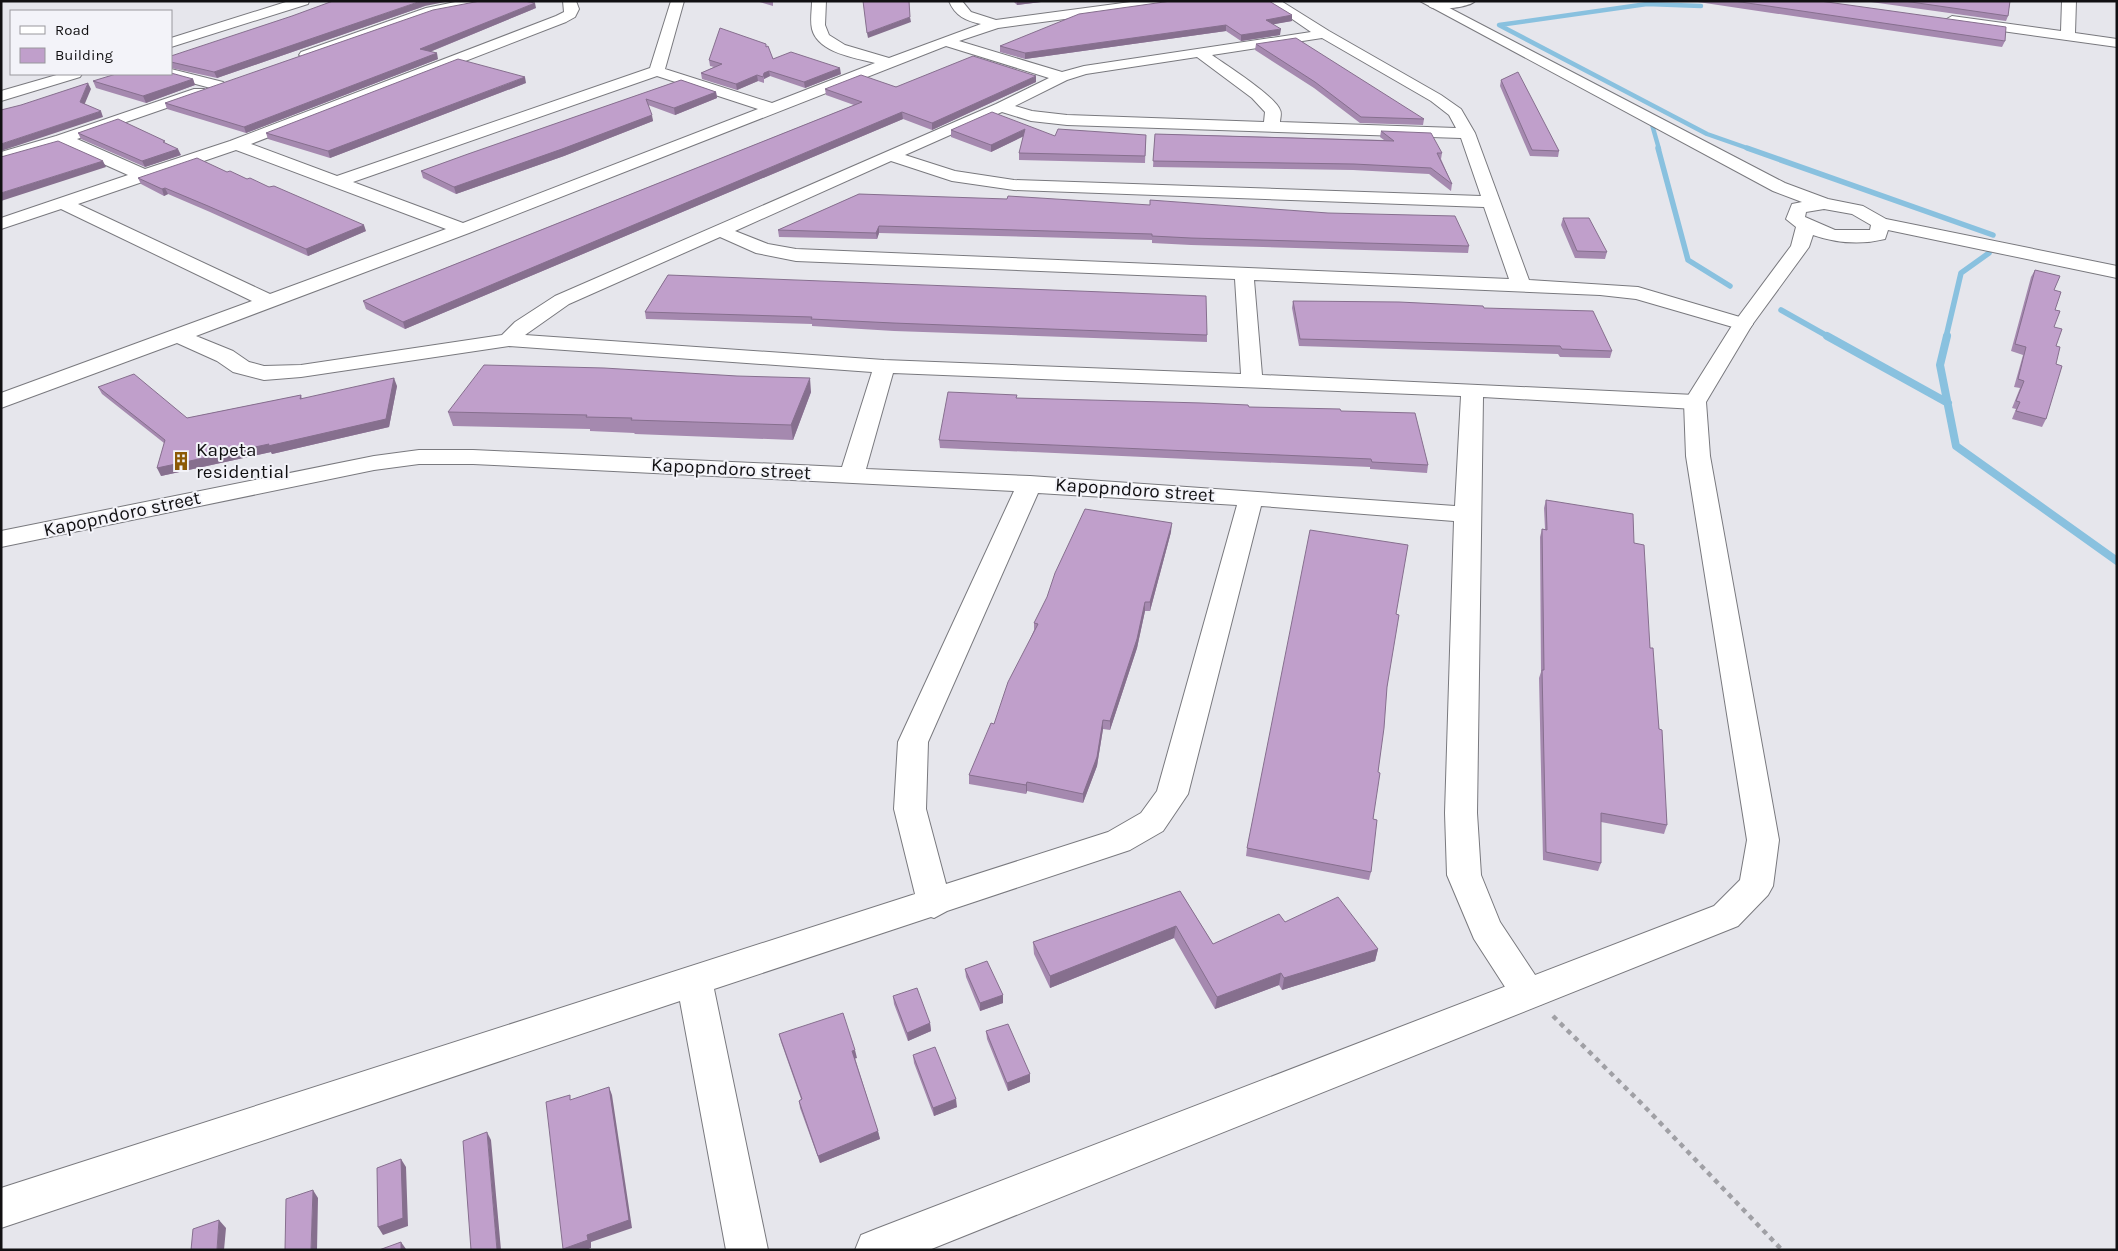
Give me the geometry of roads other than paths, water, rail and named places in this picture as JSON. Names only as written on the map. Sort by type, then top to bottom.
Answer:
[{"type":"street","points":[[172,44],[303,1]]},
{"type":"street","points":[[292,59],[431,10],[481,1]]},
{"type":"street","points":[[1,224],[236,144],[561,19],[570,14],[572,8],[569,1]]},
{"type":"street","points":[[657,71],[678,1]]},
{"type":"street","points":[[819,1],[820,32],[825,40],[836,47],[890,62]]},
{"type":"street","points":[[955,1],[957,8],[964,14],[996,24]]},
{"type":"street","points":[[1,401],[179,336],[463,228],[945,41],[996,24],[1170,1]]},
{"type":"street","points":[[1272,1],[1324,34],[1436,98],[1455,112],[1467,133],[1521,286]]},
{"type":"street","points":[[1431,4],[1469,1]]},
{"type":"street","points":[[2068,36],[2069,1]]},
{"type":"street","points":[[1431,4],[1779,187],[1824,204],[1857,210],[1879,229]]},
{"type":"street","points":[[1935,18],[2117,43]]},
{"type":"street","points":[[509,340],[522,326],[562,300],[888,155],[1001,107],[1062,77],[1115,64],[1324,34]]},
{"type":"street","points":[[945,41],[1062,77]]},
{"type":"street","points":[[1199,52],[1257,95],[1273,111],[1272,126]]},
{"type":"street","points":[[338,181],[657,71],[772,108]]},
{"type":"street","points":[[1,157],[62,139],[223,84],[172,73]]},
{"type":"street","points":[[1,96],[72,75]]},
{"type":"street","points":[[1001,107],[1031,116],[1067,120],[1467,133]]},
{"type":"street","points":[[62,139],[145,176]]},
{"type":"street","points":[[236,144],[463,228]]},
{"type":"street","points":[[888,155],[952,176],[1014,185],[1492,202]]},
{"type":"street","points":[[1779,187],[1798,208]]},
{"type":"street","points":[[64,204],[269,301]]},
{"type":"street","points":[[1798,208],[1824,204]]},
{"type":"street","points":[[1798,208],[1795,219],[1803,236]]},
{"type":"street","points":[[1803,236],[1851,239],[1879,229],[1959,238],[2117,272]]},
{"type":"street","points":[[718,230],[763,249],[796,255],[1600,289],[1638,294],[1743,324]]},
{"type":"street","points":[[876,1250],[1726,916],[1756,886],[1764,840],[1698,456],[1695,402],[1743,324],[1803,236]]},
{"type":"street","points":[[1244,274],[1252,382]]},
{"type":"street","points":[[179,336],[225,356],[241,367],[264,373],[282,373],[509,340],[884,366],[1472,390],[1695,402]]},
{"type":"street","points":[[852,474],[884,366]]},
{"type":"street","points":[[1472,390],[1467,514],[1461,813],[1464,875],[1486,930],[1529,993]]},
{"type":"street","name":"Kapopndoro street","points":[[1,539],[374,463],[419,457],[474,456],[1030,483],[1251,497],[1467,514]]},
{"type":"street","points":[[934,904],[910,809],[913,742],[1030,483]]},
{"type":"street","points":[[1,1208],[934,904],[1118,841],[1152,822],[1172,794],[1251,497]]},
{"type":"street","points":[[694,981],[747,1250]]},
{"type":"waterway","points":[[1701,6],[1647,4],[1499,25],[1707,134],[1750,149]]},
{"type":"waterway","points":[[1647,119],[1651,121],[1659,149]]},
{"type":"waterway","points":[[1658,148],[1688,260],[1730,286]]},
{"type":"waterway","points":[[1747,148],[1993,235]]},
{"type":"waterway","points":[[1946,337],[1961,273],[1989,253]]},
{"type":"waterway","points":[[1781,310],[1829,337]]},
{"type":"waterway","points":[[1827,336],[1947,403]]},
{"type":"waterway","points":[[1947,336],[1940,365],[1947,403]]},
{"type":"waterway","points":[[1947,403],[1956,446],[2117,561]]},
{"type":"place","name":"Kapeta residential","points":[[181,461]]}]
